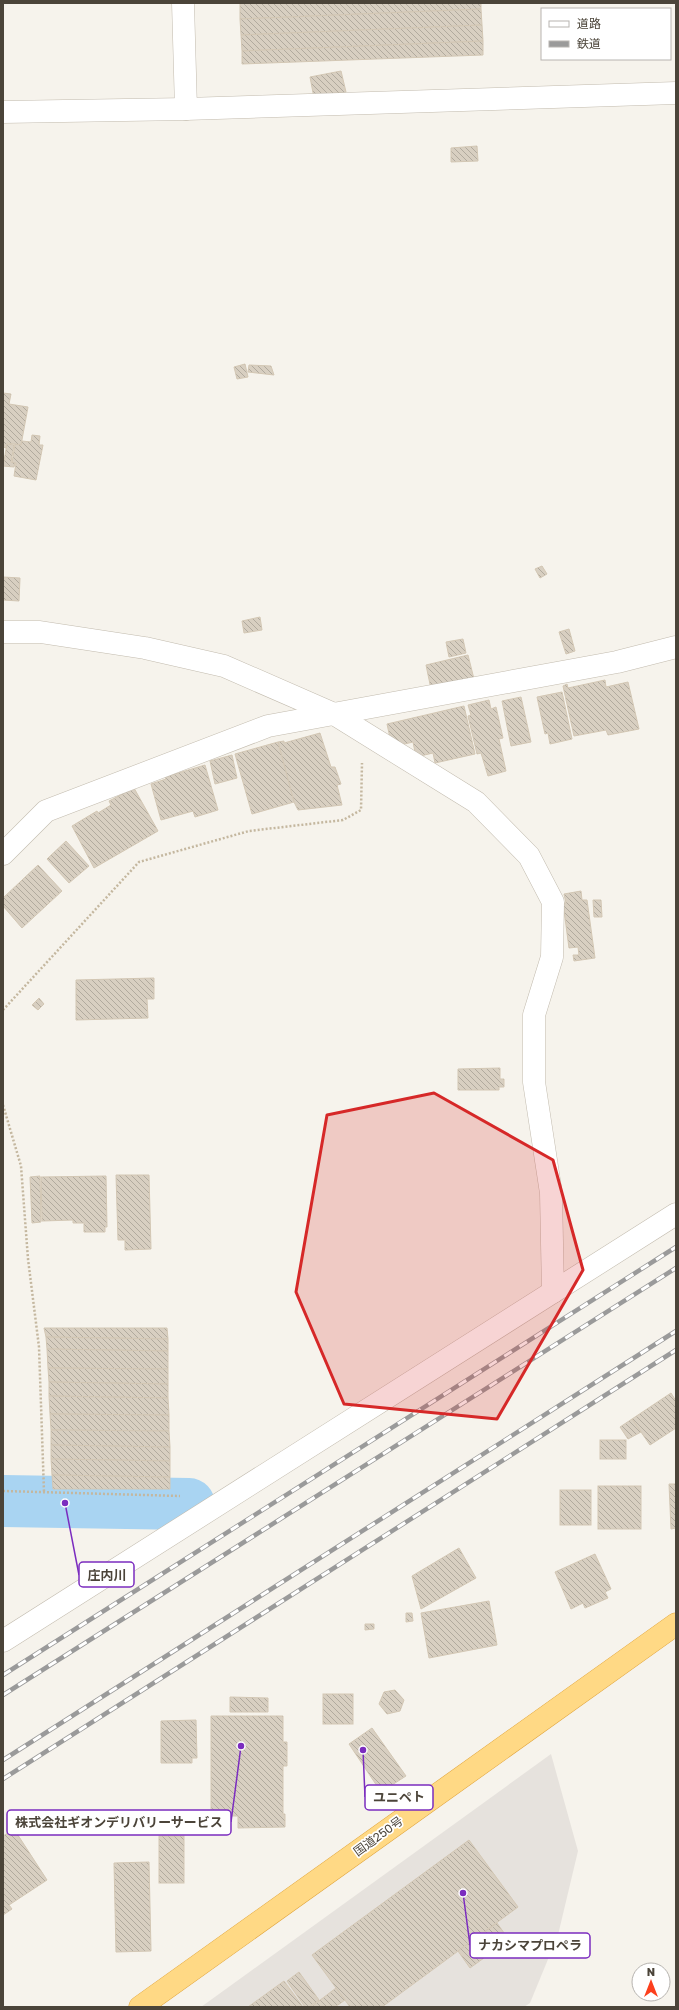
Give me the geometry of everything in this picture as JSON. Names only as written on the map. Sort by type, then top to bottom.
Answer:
[{"type":"highway","name":"国道250号","points":[[140,2007],[676,1624]]},
{"type":"street","points":[[183,3],[186,109]]},
{"type":"street","points":[[3,112],[186,109],[676,93]]},
{"type":"street","points":[[3,632],[40,632],[130,646],[224,666],[334,714],[476,802],[530,856],[553,902],[552,957],[534,1015],[534,1082],[551,1193],[553,1292]]},
{"type":"street","points":[[3,854],[46,811],[268,726],[617,662],[676,648]]},
{"type":"street","points":[[3,1641],[676,1214]]},
{"type":"path","points":[[3,1010],[139,862],[249,831],[343,820],[361,810],[363,732]]},
{"type":"path","points":[[3,1105],[21,1166],[28,1259],[39,1347],[44,1492]]},
{"type":"path","points":[[3,1491],[183,1496]]},
{"type":"highlighted area","points":[[434,1093],[553,1160],[583,1270],[497,1419],[344,1404],[296,1292],[327,1115]]},
{"type":"shaded area","points":[[551,1754],[578,1851],[558,1935],[530,2003],[524,2007],[201,2007]]},
{"type":"building","points":[[240,3],[481,3],[481,9],[240,19]]},
{"type":"building","points":[[481,9],[482,25],[241,35],[240,19]]},
{"type":"building","points":[[482,25],[483,41],[242,51],[241,35]]},
{"type":"building","points":[[483,41],[483,55],[242,64],[242,51]]},
{"type":"building","points":[[341,71],[346,92],[314,98],[310,77]]},
{"type":"building","points":[[477,146],[478,161],[451,162],[451,148]]},
{"type":"building","points":[[245,364],[248,377],[237,379],[234,367]]},
{"type":"building","points":[[249,365],[271,366],[274,375],[248,372]]},
{"type":"building","points":[[3,393],[11,394],[9,404],[28,407],[21,445],[7,443],[6,448],[3,447]]},
{"type":"building","points":[[32,435],[40,436],[39,445],[43,445],[36,480],[14,476],[16,463],[12,463],[15,444],[21,445],[22,441],[31,442]]},
{"type":"building","points":[[7,444],[14,445],[11,462],[15,463],[14,467],[3,466]]},
{"type":"building","points":[[542,566],[547,574],[540,578],[535,569]]},
{"type":"building","points":[[3,577],[20,578],[19,601],[3,600]]},
{"type":"building","points":[[260,617],[262,630],[244,633],[242,621]]},
{"type":"building","points":[[569,629],[575,651],[566,654],[559,632]]},
{"type":"building","points":[[463,639],[466,653],[449,657],[446,642]]},
{"type":"building","points":[[468,655],[474,679],[431,689],[426,665]]},
{"type":"building","points":[[605,680],[606,687],[628,682],[639,729],[608,735],[606,730],[574,736],[563,686],[567,684],[568,688]]},
{"type":"building","points":[[562,692],[572,739],[550,744],[548,733],[545,734],[537,697]]},
{"type":"building","points":[[521,697],[531,742],[511,746],[502,701]]},
{"type":"building","points":[[489,700],[491,709],[496,707],[503,738],[499,739],[506,771],[488,776],[481,753],[477,754],[468,716],[471,715],[468,705]]},
{"type":"building","points":[[464,706],[475,754],[435,763],[433,753],[416,757],[413,742],[392,747],[387,724]]},
{"type":"building","points":[[320,733],[331,767],[335,767],[341,784],[337,785],[342,805],[298,810],[294,802],[278,742],[284,741],[284,743]]},
{"type":"building","points":[[278,742],[294,802],[252,814],[235,754]]},
{"type":"building","points":[[232,755],[237,778],[215,784],[210,761]]},
{"type":"building","points":[[205,765],[218,810],[195,817],[193,811],[161,820],[151,784],[166,779],[165,777]]},
{"type":"building","points":[[134,788],[158,831],[94,868],[72,826],[97,811],[98,813],[111,805],[109,801]]},
{"type":"building","points":[[66,841],[89,866],[69,883],[47,859]]},
{"type":"building","points":[[38,865],[62,891],[22,928],[3,906],[3,898]]},
{"type":"building","points":[[581,891],[582,900],[587,900],[595,958],[574,961],[573,955],[579,955],[578,947],[569,948],[563,903],[566,903],[564,894]]},
{"type":"building","points":[[593,900],[601,900],[602,917],[594,917]]},
{"type":"building","points":[[154,978],[154,999],[147,999],[148,1018],[76,1020],[76,980]]},
{"type":"building","points":[[39,998],[44,1004],[38,1010],[32,1005]]},
{"type":"building","points":[[500,1068],[500,1079],[504,1079],[504,1087],[499,1087],[499,1090],[458,1090],[458,1069]]},
{"type":"building","points":[[116,1175],[149,1175],[151,1249],[125,1250],[125,1240],[118,1240]]},
{"type":"building","points":[[40,1176],[41,1222],[32,1223],[30,1177]]},
{"type":"building","points":[[106,1176],[107,1227],[105,1227],[105,1232],[84,1232],[84,1223],[73,1223],[73,1220],[42,1221],[41,1177]]},
{"type":"building","points":[[44,1328],[167,1328],[168,1339],[46,1337]]},
{"type":"building","points":[[46,1337],[168,1339],[168,1351],[47,1349]]},
{"type":"building","points":[[47,1349],[168,1351],[168,1369],[48,1368]]},
{"type":"building","points":[[48,1368],[168,1369],[168,1384],[49,1382]]},
{"type":"building","points":[[49,1382],[168,1384],[168,1398],[49,1396]]},
{"type":"building","points":[[671,1393],[676,1401],[676,1428],[650,1445],[632,1419]]},
{"type":"building","points":[[49,1396],[168,1398],[169,1415],[50,1414]]},
{"type":"building","points":[[50,1414],[169,1415],[169,1431],[51,1430]]},
{"type":"building","points":[[632,1419],[641,1432],[628,1439],[620,1427]]},
{"type":"building","points":[[51,1430],[169,1431],[170,1447],[51,1445]]},
{"type":"building","points":[[600,1440],[626,1440],[626,1459],[600,1459]]},
{"type":"building","points":[[51,1445],[170,1447],[170,1461],[51,1459]]},
{"type":"building","points":[[51,1459],[170,1461],[170,1477],[52,1475]]},
{"type":"building","points":[[52,1475],[170,1477],[170,1489],[53,1489]]},
{"type":"building","points":[[669,1484],[676,1484],[676,1528],[671,1529]]},
{"type":"building","points":[[598,1486],[641,1486],[641,1529],[598,1529]]},
{"type":"building","points":[[560,1490],[591,1490],[591,1525],[560,1525]]},
{"type":"building","points":[[459,1548],[476,1578],[421,1609],[412,1576]]},
{"type":"building","points":[[595,1554],[611,1589],[605,1592],[608,1598],[585,1608],[583,1603],[571,1609],[555,1572]]},
{"type":"building","points":[[489,1601],[497,1645],[429,1658],[421,1613]]},
{"type":"building","points":[[406,1613],[412,1613],[413,1621],[406,1622]]},
{"type":"building","points":[[365,1624],[374,1624],[374,1629],[365,1630]]},
{"type":"building","points":[[395,1690],[404,1700],[400,1711],[387,1714],[379,1704],[384,1692]]},
{"type":"building","points":[[323,1694],[353,1694],[353,1724],[323,1724]]},
{"type":"building","points":[[230,1697],[268,1698],[268,1712],[230,1712]]},
{"type":"building","points":[[211,1716],[283,1716],[283,1742],[287,1742],[287,1766],[283,1766],[283,1814],[285,1814],[285,1827],[238,1828],[238,1816],[211,1816]]},
{"type":"building","points":[[196,1720],[197,1758],[192,1758],[192,1763],[161,1763],[161,1721]]},
{"type":"building","points":[[372,1728],[406,1776],[381,1792],[349,1744]]},
{"type":"building","points":[[14,1829],[47,1880],[9,1905],[12,1909],[3,1915],[3,1836]]},
{"type":"building","points":[[159,1836],[184,1836],[184,1883],[159,1883]]},
{"type":"building","points":[[469,1840],[518,1907],[382,2007],[350,2007],[312,1955]]},
{"type":"building","points":[[149,1862],[151,1951],[116,1952],[114,1863]]},
{"type":"building","points":[[497,1923],[509,1940],[470,1968],[458,1951]]},
{"type":"building","points":[[299,1972],[319,2000],[309,2007],[305,2007],[287,1981]]},
{"type":"building","points":[[284,1981],[303,2007],[248,2007]]},
{"type":"building","points":[[336,1988],[345,2000],[335,2007],[311,2007]]},
{"type":"waterway","points":[[3,1501],[189,1504]]},
{"type":"railway","points":[[3,1675],[676,1247]]},
{"type":"railway","points":[[3,1695],[676,1268]]},
{"type":"railway","points":[[3,1760],[676,1331]]},
{"type":"railway","points":[[3,1779],[676,1350]]},
{"type":"place","name":"庄内川","points":[[65,1503]]},
{"type":"place","name":"株式会社ギオンデリバリーサービス","points":[[241,1746]]},
{"type":"place","name":"ユニペト","points":[[363,1750]]},
{"type":"place","name":"ナカシマプロペラ","points":[[463,1893]]}]
